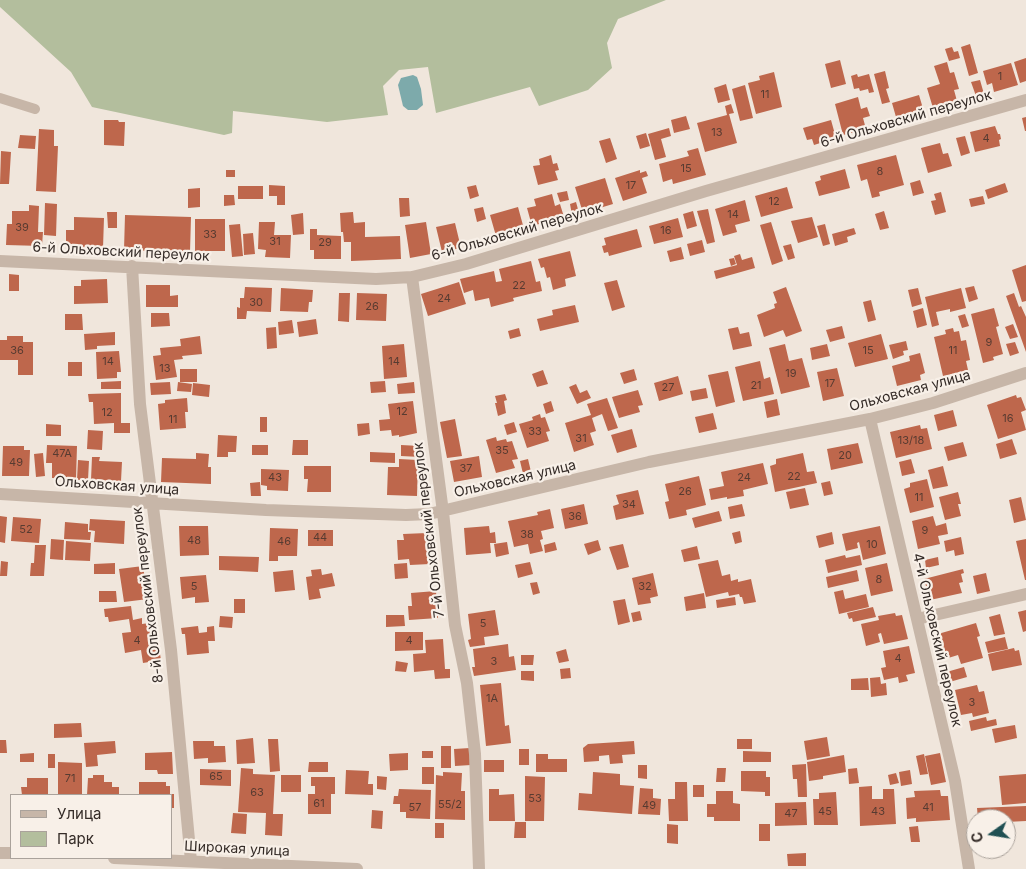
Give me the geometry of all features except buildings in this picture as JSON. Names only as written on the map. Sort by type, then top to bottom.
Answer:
[{"type":"street","name":"6-й Ольховский переулок","points":[[0,261],[132,266],[376,280],[412,277],[466,264],[706,191],[1026,100]]},
{"type":"street","name":"8-й Ольховский переулок","points":[[132,266],[140,404],[171,650],[191,861]]},
{"type":"street","name":"7-й Ольховский переулок","points":[[412,277],[443,512],[455,625],[467,683],[475,754],[479,869]]},
{"type":"street","name":"Ольховская улица","points":[[0,494],[266,510],[406,515],[443,512],[649,462],[870,419],[933,403],[1026,373]]},
{"type":"street","name":"4-й Ольховский переулок","points":[[870,419],[955,781],[969,869]]},
{"type":"street","points":[[918,619],[1026,594]]},
{"type":"street","name":"Широкая улица","points":[[140,859],[357,869]]},
{"type":"lane","points":[[0,98],[35,109]]},
{"type":"green space","points":[[0,0],[666,0],[618,19],[607,43],[612,68],[588,90],[539,106],[530,87],[436,113],[428,67],[399,70],[383,86],[388,115],[327,122],[233,111],[232,133],[224,135],[92,107],[71,72],[0,7]]},
{"type":"water","points":[[413,75],[417,77],[421,89],[423,105],[417,110],[408,110],[403,106],[398,85],[401,78]]}]
